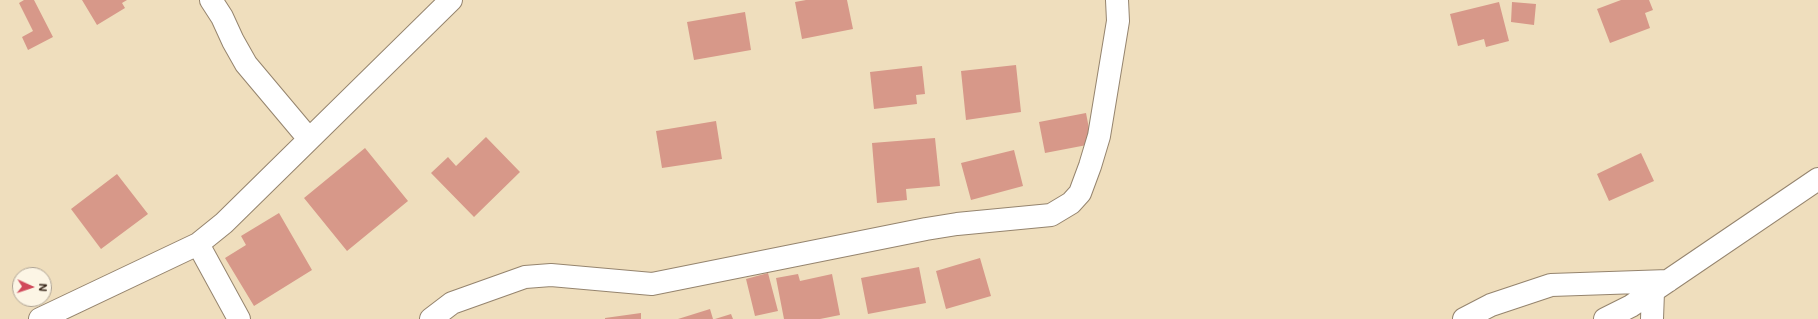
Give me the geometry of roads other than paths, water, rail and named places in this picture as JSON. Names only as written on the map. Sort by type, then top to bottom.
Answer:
[{"type":"street","points":[[211,0],[222,17],[246,64],[309,139]]},
{"type":"street","points":[[40,319],[198,244],[224,223],[451,0]]},
{"type":"street","points":[[431,319],[452,303],[525,277],[551,275],[652,284],[926,229],[957,224],[1051,216],[1071,203],[1080,193],[1090,166],[1099,136],[1118,21],[1117,0]]},
{"type":"street","points":[[1605,319],[1631,306],[1818,179]]},
{"type":"street","points":[[198,244],[239,319]]},
{"type":"street","points":[[1464,319],[1491,306],[1551,285],[1661,286]]},
{"type":"street","points":[[1652,319],[1661,286]]}]
